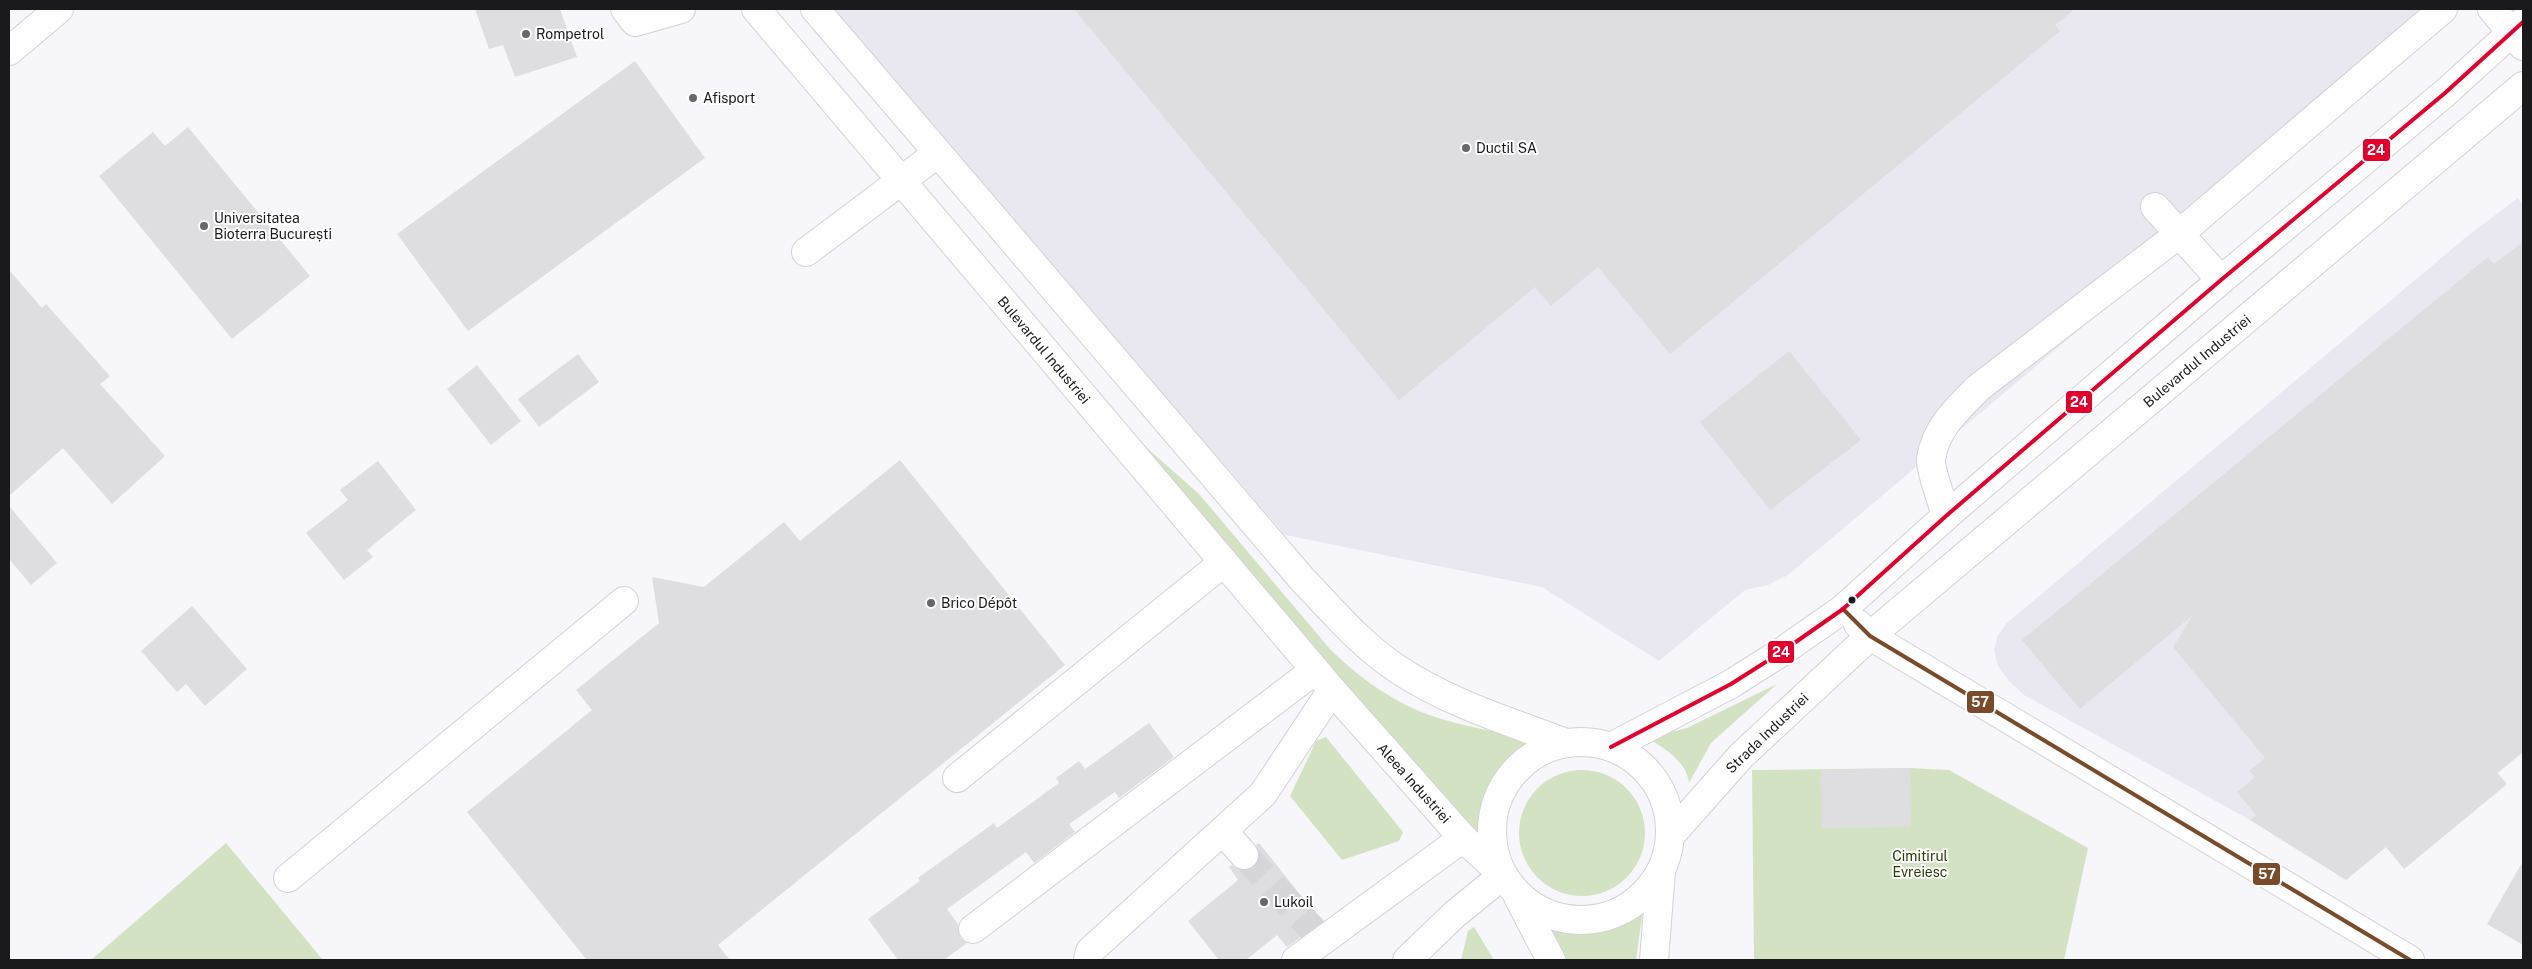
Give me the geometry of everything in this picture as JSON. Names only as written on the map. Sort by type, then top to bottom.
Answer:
[{"type":"main road","points":[[9,51],[59,9]]},
{"type":"main road","points":[[625,9],[635,22],[681,9]]},
{"type":"main road","name":"Bulevardul Industriei","points":[[756,9],[1324,680]]},
{"type":"main road","points":[[815,9],[1302,579],[1357,636],[1395,668],[1425,686],[1463,704],[1566,743]]},
{"type":"main road","points":[[1946,516],[1931,460],[1938,437],[1950,416],[1978,388],[2179,234],[2444,9]]},
{"type":"main road","points":[[1611,747],[1731,684],[1780,653],[1843,609],[1946,516],[2221,280],[2445,93],[2519,34],[2492,9]]},
{"type":"main road","name":"Bulevardul Industriei","points":[[1870,636],[2523,86]]},
{"type":"main road","points":[[806,252],[938,153]]},
{"type":"main road","points":[[2154,207],[2221,280]]},
{"type":"main road","points":[[957,778],[1224,562]]},
{"type":"main road","points":[[288,878],[624,601]]},
{"type":"main road","points":[[1843,609],[1870,636],[2410,960]]},
{"type":"main road","name":"Strada Industriei","points":[[1670,836],[1741,756],[1870,636]]},
{"type":"main road","points":[[1088,960],[1090,951],[1264,794],[1324,680]]},
{"type":"main road","points":[[973,929],[1324,680]]},
{"type":"main road","name":"Aleea Industriei","points":[[1324,680],[1463,838],[1507,881]]},
{"type":"main road","points":[[1507,881],[1542,912],[1569,920],[1596,919],[1623,910],[1645,894],[1661,870],[1668,854],[1670,836],[1668,808],[1656,782],[1636,761],[1611,747],[1589,742],[1566,743],[1539,753],[1517,770],[1500,793],[1492,820],[1493,849],[1507,881],[1550,960]]},
{"type":"main road","points":[[1223,831],[1244,854]]},
{"type":"main road","points":[[1296,960],[1320,937],[1463,838]]},
{"type":"main road","points":[[1654,960],[1661,870]]},
{"type":"main road","points":[[1407,960],[1455,914],[1507,881]]},
{"type":"shaded area","points":[[830,9],[2460,9],[1788,575],[1768,585],[1745,590],[1659,661],[1542,587],[1285,535]]},
{"type":"shaded area","points":[[2518,198],[2523,206],[2523,752],[2498,773],[2507,784],[2404,869],[2386,847],[2346,880],[2250,820],[2024,695],[2009,681],[1998,666],[1994,650],[1998,635],[2007,623],[2465,238]]},
{"type":"green space","points":[[1138,440],[1199,494],[1329,648],[1368,682],[1382,692],[1429,715],[1468,726],[1540,740],[1507,772],[1490,797],[1484,811],[1482,841],[1339,679]]},
{"type":"green space","points":[[1777,684],[1711,743],[1689,783],[1684,768],[1679,762],[1667,751],[1647,738],[1687,728]]},
{"type":"green space","points":[[1326,737],[1403,832],[1399,841],[1342,860],[1290,796],[1316,741]]},
{"type":"green space","name":"Cimitirul Evreiesc","points":[[1910,768],[1949,770],[2088,848],[2064,960],[1754,960],[1752,770]]},
{"type":"green space","points":[[1582,770],[1606,775],[1626,789],[1640,809],[1645,833],[1640,857],[1626,877],[1606,891],[1582,896],[1558,891],[1538,877],[1524,857],[1519,833],[1524,809],[1538,789],[1558,775]]},
{"type":"green space","points":[[226,843],[323,960],[91,960]]},
{"type":"green space","points":[[1644,902],[1636,960],[1563,960],[1543,924],[1571,929],[1597,928],[1621,919]]},
{"type":"green space","points":[[1474,927],[1494,960],[1461,960],[1468,931]]},
{"type":"building","name":"Rompetrol","points":[[475,9],[560,9],[577,57],[515,77],[503,45],[489,49]]},
{"type":"building","name":"Ductil SA","points":[[1074,9],[2075,9],[2055,25],[2060,31],[1670,354],[1598,267],[1551,306],[1535,287],[1399,400]]},
{"type":"building","points":[[635,61],[705,158],[468,331],[397,234]]},
{"type":"building","name":"Universitatea Bioterra București","points":[[188,127],[310,276],[232,339],[99,176],[153,132],[165,146]]},
{"type":"building","points":[[2523,242],[2523,752],[2497,773],[2507,784],[2404,869],[2386,847],[2346,880],[2250,820],[2256,815],[2237,792],[2255,777],[2249,771],[2265,758],[2173,647],[2193,615],[2080,709],[2022,640],[2488,257],[2494,264]]},
{"type":"building","points":[[9,270],[42,308],[46,304],[110,376],[100,384],[165,456],[112,504],[63,448],[9,496]]},
{"type":"building","points":[[1789,351],[1861,440],[1770,510],[1700,422]]},
{"type":"building","points":[[578,354],[599,382],[539,427],[518,399]]},
{"type":"building","points":[[477,365],[521,421],[491,445],[447,389]]},
{"type":"building","points":[[900,460],[1065,665],[718,945],[730,960],[587,960],[467,812],[592,710],[576,690],[659,623],[652,577],[704,587],[784,522],[800,541]]},
{"type":"building","points":[[378,461],[416,510],[367,550],[373,557],[344,580],[306,533],[348,500],[340,490]]},
{"type":"building","points":[[9,506],[57,563],[31,585],[9,559]]},
{"type":"building","points":[[192,606],[247,669],[205,706],[186,684],[177,692],[141,651]]},
{"type":"building","points":[[1149,723],[1174,757],[1119,798],[1115,792],[1069,824],[1075,832],[1034,863],[1026,852],[947,909],[958,924],[960,938],[967,943],[944,960],[898,960],[868,919],[920,881],[918,878],[994,823],[997,828],[1059,783],[1056,778],[1079,761],[1085,769]]},
{"type":"building","points":[[1910,768],[1911,827],[1822,828],[1821,770]]},
{"type":"building","points":[[1259,843],[1322,922],[1287,947],[1277,935],[1246,960],[1219,960],[1188,921],[1238,880],[1229,867],[1232,865],[1239,870],[1247,870],[1255,866],[1259,860],[1259,852],[1256,845]]},
{"type":"building","points":[[2523,861],[2523,945],[2487,924]]},
{"type":"tunnel","points":[[1244,855],[1317,934]]},
{"type":"transit line","name":"24","points":[[1611,747],[1731,684],[1780,653],[1843,609],[1946,516],[2221,280],[2445,93],[2523,22]]},
{"type":"transit line","name":"57","points":[[1843,609],[1870,636],[2410,960]]},
{"type":"place","name":"Rompetrol","points":[[526,34]]},
{"type":"place","name":"Afisport","points":[[693,98]]},
{"type":"place","name":"Ductil SA","points":[[1466,148]]},
{"type":"place","name":"Universitatea Bioterra București","points":[[204,226]]},
{"type":"place","name":"Brico Dépôt","points":[[931,603]]},
{"type":"place","name":"Lukoil","points":[[1264,902]]}]
